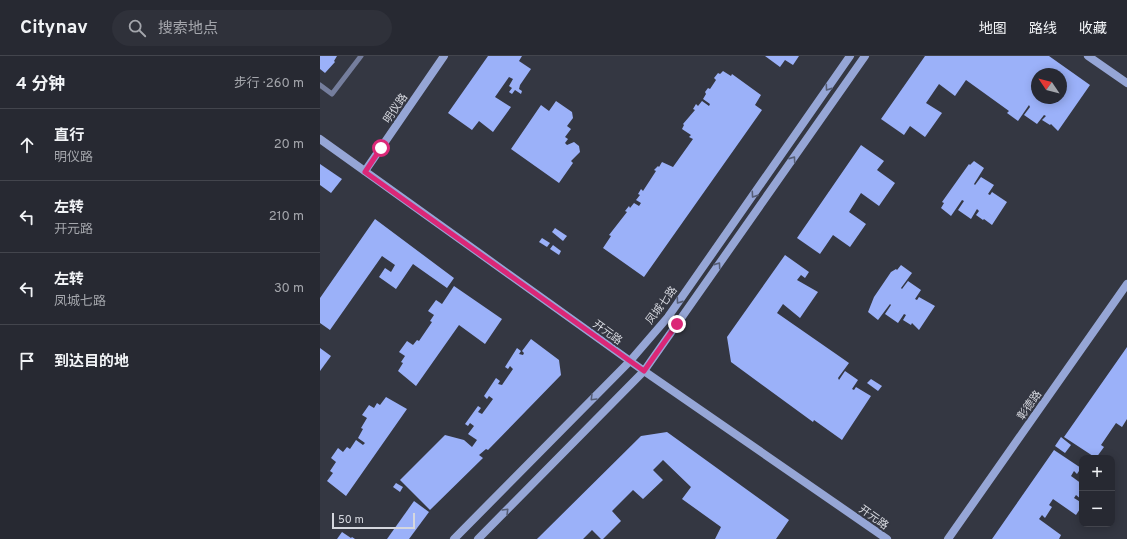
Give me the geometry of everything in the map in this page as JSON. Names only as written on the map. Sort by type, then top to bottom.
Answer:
[{"type":"street","name":"明仪路","points":[[365,172],[444,56]]},
{"type":"street","name":"凤城七路","points":[[454,539],[630,361],[668,317],[850,56]]},
{"type":"street","name":"凤城七路","points":[[478,539],[644,371],[865,56]]},
{"type":"street","points":[[1088,56],[1127,83]]},
{"type":"street","name":"开元路","points":[[320,140],[644,371],[887,539]]},
{"type":"street","name":"彰德路","points":[[948,539],[1127,284]]},
{"type":"lane","points":[[320,85],[332,94],[360,56]]},
{"type":"building","points":[[320,56],[337,56],[334,61],[335,62],[325,73],[320,69]]},
{"type":"building","points":[[488,56],[522,56],[519,61],[531,69],[520,85],[519,89],[522,91],[521,94],[515,90],[512,94],[509,92],[512,88],[509,86],[513,79],[509,77],[495,97],[511,107],[493,132],[479,121],[472,130],[448,113]]},
{"type":"building","points":[[765,56],[799,56],[793,65],[785,60],[780,67]]},
{"type":"building","points":[[925,56],[1049,56],[1066,68],[1031,68],[1031,104],[1067,104],[1067,69],[1090,85],[1058,131],[1051,124],[1050,125],[1042,120],[1046,116],[1044,115],[1037,124],[1024,115],[1030,107],[1029,105],[1018,121],[1007,113],[1009,111],[966,80],[955,96],[939,84],[926,103],[942,113],[925,137],[910,126],[904,135],[881,119]]},
{"type":"building","points":[[723,71],[731,76],[732,74],[761,95],[755,105],[762,110],[644,277],[603,248],[611,236],[609,235],[627,212],[625,211],[629,206],[630,208],[634,203],[639,206],[641,203],[636,200],[640,195],[638,194],[641,189],[643,191],[656,171],[654,170],[658,166],[659,167],[662,162],[673,167],[693,139],[689,137],[691,135],[682,129],[683,124],[695,110],[693,109],[696,104],[698,106],[702,101],[709,106],[710,104],[703,99],[706,94],[705,92],[708,88],[710,89],[716,80],[714,78],[718,73],[720,74]]},
{"type":"building","points":[[556,101],[572,112],[573,118],[567,126],[571,129],[565,137],[568,139],[565,143],[567,145],[574,142],[579,146],[580,152],[571,161],[573,163],[559,183],[511,149],[541,105],[549,111]]},
{"type":"building","points":[[861,145],[884,161],[877,170],[895,183],[879,206],[861,193],[849,212],[866,224],[850,247],[833,235],[820,254],[797,238]]},
{"type":"building","points":[[974,161],[984,168],[974,184],[975,185],[981,177],[994,185],[988,194],[990,195],[992,192],[1007,202],[992,225],[976,215],[979,211],[977,209],[971,219],[958,210],[964,201],[962,200],[951,216],[941,208],[944,203],[942,202],[969,164],[970,165]]},
{"type":"building","points":[[320,164],[342,179],[331,193],[320,185]]},
{"type":"building","points":[[375,219],[454,278],[447,288],[413,264],[396,289],[379,277],[385,268],[391,272],[395,265],[382,256],[330,330],[320,323],[320,298]]},
{"type":"building","points":[[555,228],[567,236],[563,241],[552,232]]},
{"type":"building","points":[[542,238],[550,243],[547,247],[539,242]]},
{"type":"building","points":[[553,245],[561,251],[559,255],[550,249]]},
{"type":"building","points":[[785,255],[809,272],[805,278],[801,275],[797,280],[818,292],[800,318],[783,304],[777,313],[849,363],[838,378],[839,380],[845,371],[858,380],[852,389],[854,390],[856,387],[871,396],[842,440],[814,420],[813,422],[731,362],[727,337]]},
{"type":"building","points":[[901,265],[912,273],[901,288],[902,289],[908,281],[921,290],[915,299],[917,300],[919,297],[935,306],[919,330],[912,323],[911,325],[903,320],[906,315],[904,314],[898,323],[885,314],[891,305],[890,304],[878,320],[868,312],[874,297],[891,272],[896,269],[897,270]]},
{"type":"building","points":[[454,286],[502,319],[485,344],[459,325],[416,386],[398,371],[405,356],[399,352],[407,341],[413,345],[417,340],[419,341],[432,322],[430,321],[434,315],[428,311],[436,300],[442,304]]},
{"type":"building","points":[[531,339],[559,360],[561,375],[488,450],[486,449],[479,455],[483,458],[430,510],[400,480],[445,435],[464,440],[472,447],[477,440],[468,434],[474,426],[470,423],[468,426],[465,424],[478,406],[481,408],[478,412],[482,414],[493,399],[489,396],[487,399],[484,396],[496,378],[500,381],[498,384],[502,385],[513,369],[510,366],[508,369],[505,367],[517,348],[521,351],[519,354],[523,355],[524,353],[522,351]]},
{"type":"building","points":[[1127,347],[1127,419],[1122,427],[1116,423],[1101,445],[1104,447],[1098,455],[1091,455],[1064,437]]},
{"type":"building","points":[[320,348],[331,356],[320,371]]},
{"type":"building","points":[[871,379],[882,386],[878,391],[867,383]]},
{"type":"building","points":[[386,397],[407,409],[346,496],[327,481],[333,473],[330,471],[336,462],[331,458],[338,448],[343,452],[347,447],[350,449],[356,440],[363,445],[365,443],[358,438],[363,429],[361,428],[367,418],[362,415],[369,405],[374,408],[377,403],[380,405]]},
{"type":"building","points":[[667,432],[789,520],[776,539],[715,539],[721,527],[682,499],[691,487],[663,460],[653,470],[663,480],[643,499],[633,490],[612,511],[621,521],[603,539],[601,539],[592,530],[583,539],[537,539],[641,436]]},
{"type":"building","points":[[1061,437],[1071,445],[1065,453],[1055,446]]},
{"type":"building","points":[[1054,450],[1079,467],[1077,474],[1074,471],[1071,476],[1079,482],[1079,498],[1076,495],[1074,498],[1079,501],[1079,510],[1076,515],[1053,499],[1049,505],[1052,507],[1045,518],[1042,515],[1039,519],[1061,535],[1059,539],[992,539]]},
{"type":"building","points":[[396,483],[403,487],[400,492],[393,487]]},
{"type":"building","points":[[414,501],[429,512],[409,539],[387,539]]},
{"type":"building","points":[[342,532],[351,538],[352,537],[355,539],[337,539]]},
{"type":"route","points":[[381,148],[365,172],[644,371],[677,324]]}]
